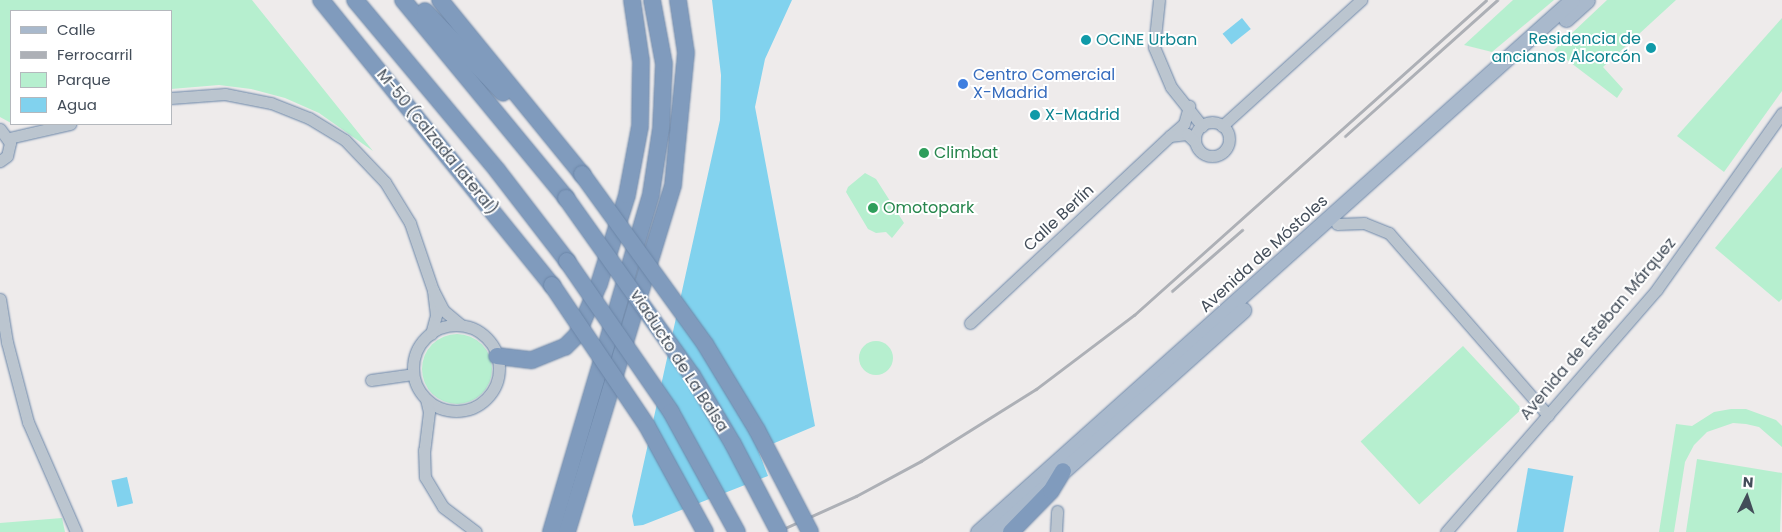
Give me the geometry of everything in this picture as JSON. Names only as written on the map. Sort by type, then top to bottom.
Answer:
[{"type":"highway","points":[[317,0],[356,44]]},
{"type":"highway","name":"M-50 (calzada lateral)","points":[[321,0],[552,285],[647,426],[706,532]]},
{"type":"highway","points":[[355,0],[497,170],[567,261],[671,412],[737,532]]},
{"type":"highway","name":"viaducto de La Balsa","points":[[404,0],[566,198],[692,375],[733,444],[779,532]]},
{"type":"highway","points":[[414,0],[538,130],[569,158]]},
{"type":"highway","points":[[440,0],[582,174],[704,344],[757,430],[810,532]]},
{"type":"highway","points":[[497,356],[532,360],[565,346],[577,335],[599,284],[627,195],[640,126],[641,61],[632,0]]},
{"type":"highway","points":[[641,0],[654,61],[661,128]]},
{"type":"highway","points":[[551,532],[651,194],[661,128],[664,64],[652,0]]},
{"type":"highway","points":[[668,0],[682,90]]},
{"type":"highway","points":[[567,532],[666,214],[674,176],[686,53],[678,0]]},
{"type":"highway","points":[[1011,532],[1050,490],[1063,471]]},
{"type":"main road","name":"Avenida de Móstoles","points":[[978,532],[1572,0]]},
{"type":"main road","name":"Avenida de Móstoles","points":[[995,532],[1587,0]]},
{"type":"street","points":[[1159,0],[1154,47],[1171,86],[1189,106],[1202,126]]},
{"type":"street","points":[[1222,126],[1361,0]]},
{"type":"street","points":[[172,98],[225,94],[271,103],[309,118],[345,140],[385,182],[410,223],[433,290],[443,310],[463,326],[484,336],[497,356],[496,384],[478,405],[451,411],[426,399]]},
{"type":"street","name":"Calle Berlín","points":[[970,323],[1184,124],[1189,106]]},
{"type":"street","name":"Avenida de Esteban Márquez","points":[[1446,532],[1657,288],[1782,113]]},
{"type":"street","points":[[1170,136],[1187,134],[1203,153],[1219,154],[1228,141],[1222,126],[1212,122],[1202,126],[1196,133],[1195,142]]},
{"type":"street","points":[[0,162],[10,149],[4,134],[63,125]]},
{"type":"street","name":"Avenida de Móstoles","points":[[1337,224],[1364,223],[1390,233],[1548,415]]},
{"type":"street","points":[[431,334],[436,315],[433,290]]},
{"type":"street","points":[[0,299],[4,342],[33,435],[76,532]]},
{"type":"street","points":[[463,326],[441,328],[431,334],[416,351],[413,374],[426,399],[428,412],[424,450],[425,477],[443,507],[476,532]]},
{"type":"street","points":[[371,380],[413,374]]},
{"type":"street","points":[[1056,532],[1057,511]]},
{"type":"green space","points":[[0,0],[252,0],[373,151],[319,113],[285,98],[251,89],[219,85],[172,89],[172,10],[10,10],[10,122],[0,117]]},
{"type":"green space","points":[[1513,0],[1554,0],[1492,52],[1464,45]]},
{"type":"green space","points":[[1607,0],[1676,0],[1603,67],[1623,89],[1617,98],[1554,50]]},
{"type":"green space","points":[[1782,18],[1782,91],[1724,172],[1677,136]]},
{"type":"green space","points":[[1782,167],[1782,299],[1779,302],[1715,248]]},
{"type":"green space","name":"Omotopark","points":[[865,173],[876,179],[904,223],[892,238],[886,232],[876,233],[868,229],[846,192],[848,187]]},
{"type":"green space","points":[[457,334],[470,337],[482,344],[489,356],[492,369],[489,382],[482,394],[470,401],[457,404],[444,401],[432,394],[425,382],[422,369],[425,356],[432,344],[444,337]]},
{"type":"green space","points":[[876,341],[888,346],[893,358],[888,370],[876,375],[864,370],[859,358],[864,346]]},
{"type":"green space","points":[[1463,346],[1522,409],[1419,504],[1361,441]]},
{"type":"green space","points":[[1746,409],[1776,420],[1782,426],[1782,447],[1759,427],[1746,424],[1733,423],[1707,432],[1694,445],[1685,462],[1674,532],[1659,532],[1676,424],[1692,426],[1714,412]]},
{"type":"green space","points":[[1697,459],[1782,473],[1780,532],[1686,532]]},
{"type":"green space","points":[[62,518],[65,532],[0,532],[0,523]]},
{"type":"water","points":[[712,0],[792,0],[765,59],[755,107],[815,426],[758,450],[768,476],[643,525],[634,526],[632,516],[720,120],[721,75]]},
{"type":"water","points":[[1242,18],[1251,29],[1231,45],[1223,34]]},
{"type":"water","points":[[1528,468],[1573,476],[1563,532],[1517,532]]},
{"type":"water","points":[[127,477],[133,503],[117,507],[111,481]]},
{"type":"railway","points":[[776,532],[856,496],[921,461],[1036,389],[1134,315],[1486,0]]},
{"type":"railway","points":[[1345,136],[1497,0]]},
{"type":"railway","points":[[1172,291],[1242,230]]},
{"type":"place","name":"OCINE Urban","points":[[1086,40]]},
{"type":"place","name":"Residencia de ancianos Alcorcón","points":[[1651,48]]},
{"type":"place","name":"Centro Comercial X-Madrid","points":[[963,84]]},
{"type":"place","name":"X-Madrid","points":[[1035,115]]},
{"type":"place","name":"Climbat","points":[[924,153]]},
{"type":"place","name":"Omotopark","points":[[873,208]]}]
